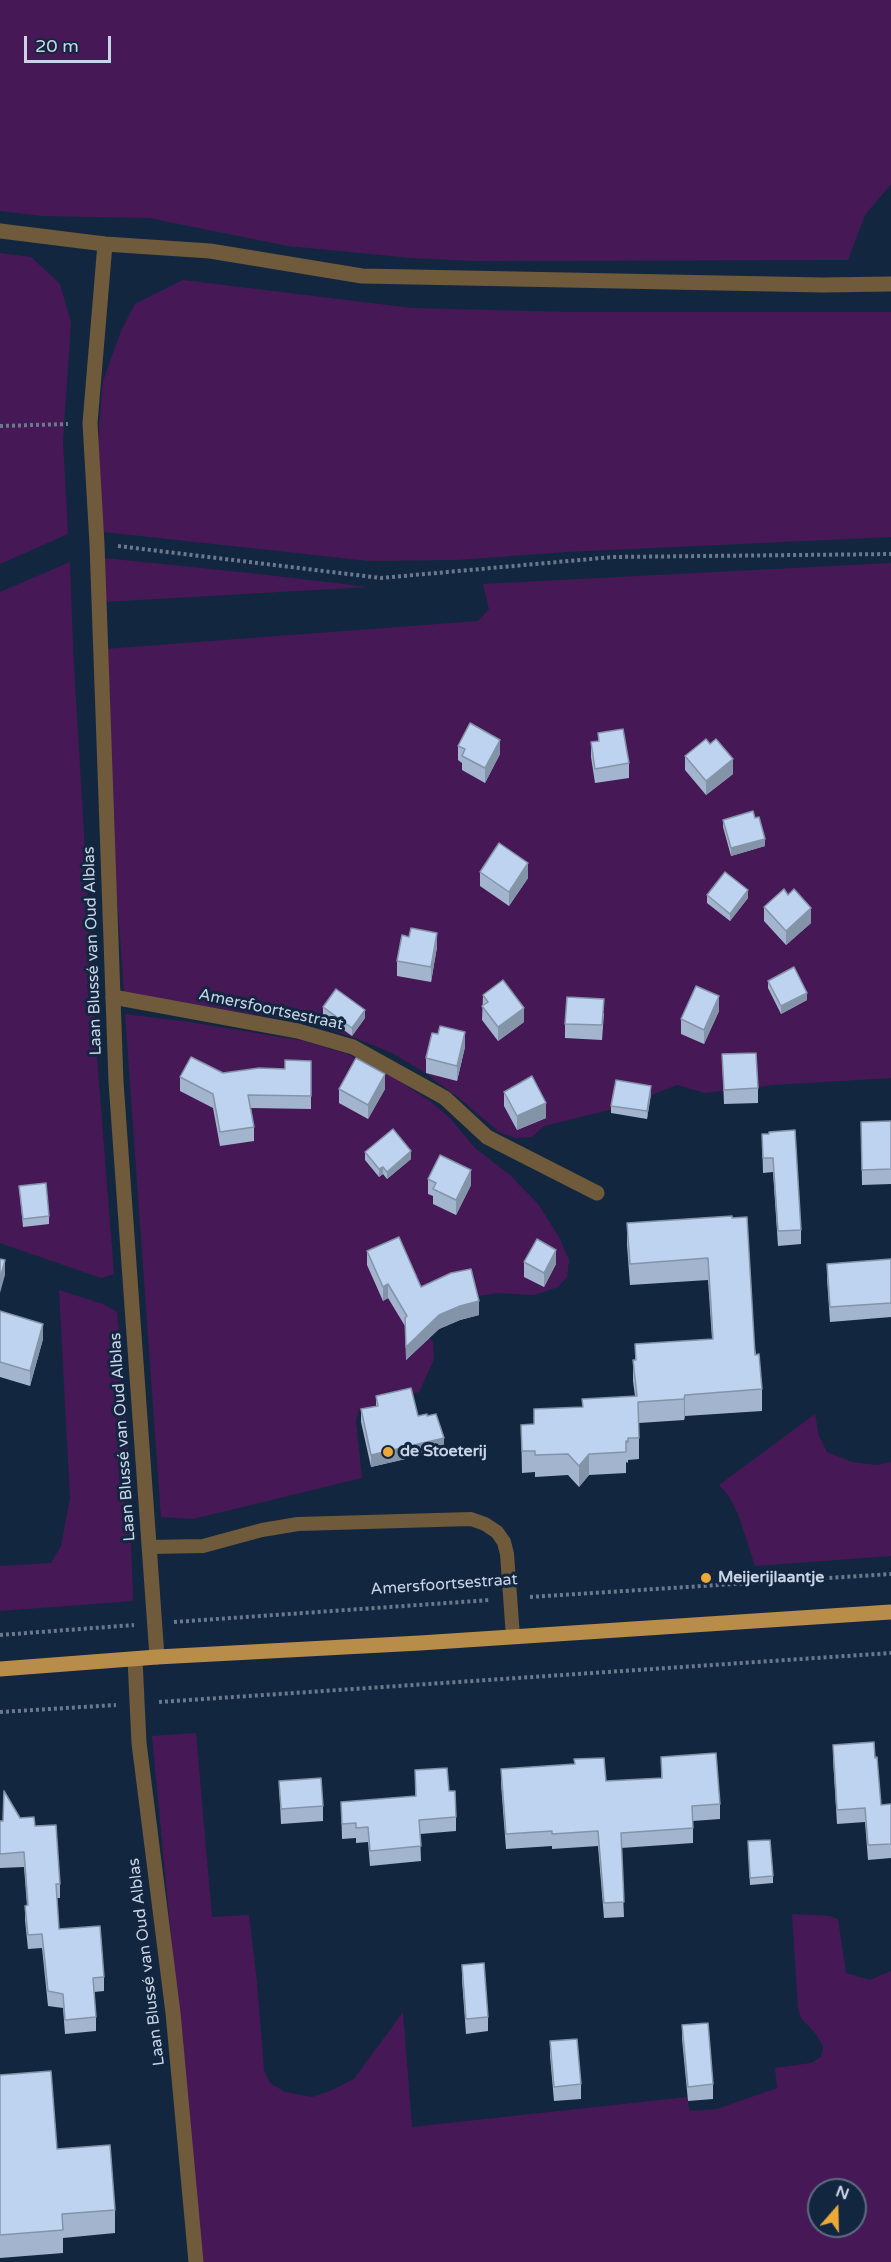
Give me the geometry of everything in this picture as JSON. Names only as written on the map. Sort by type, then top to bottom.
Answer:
[{"type":"main road","points":[[0,1669],[157,1657],[513,1637],[891,1612]]},
{"type":"street","points":[[0,231],[105,244],[210,251],[362,276],[891,284]]},
{"type":"street","name":"Laan Blussé van Oud Alblas","points":[[105,244],[90,423],[97,544],[117,1094],[157,1657]]},
{"type":"street","name":"Amersfoortsestraat","points":[[113,997],[298,1031],[353,1047],[445,1098],[487,1137],[597,1193]]},
{"type":"street","name":"Laan Blussé van Oud Alblas","points":[[135,1659],[139,1743],[173,2013],[196,2262]]},
{"type":"lane","points":[[150,1547],[202,1546],[262,1530],[298,1524],[471,1519],[497,1532],[504,1542],[507,1554],[513,1637]]},
{"type":"path","points":[[0,426],[90,423]]},
{"type":"path","points":[[97,544],[381,578],[613,557],[891,554]]},
{"type":"path","name":"Amersfoortsestraat","points":[[0,1635],[891,1574]]},
{"type":"path","points":[[0,1712],[891,1653]]},
{"type":"shaded area","points":[[0,0],[891,0],[891,184],[865,215],[848,260],[474,261],[411,258],[288,246],[149,218],[43,216],[0,211]]},
{"type":"shaded area","points":[[0,253],[31,257],[60,284],[71,322],[63,441],[68,534],[0,564]]},
{"type":"shaded area","points":[[183,280],[412,308],[572,312],[891,312],[891,537],[566,552],[457,560],[369,561],[104,532],[98,478],[103,381],[121,331],[135,304]]},
{"type":"shaded area","points":[[104,558],[259,574],[368,587],[103,602]]},
{"type":"shaded area","points":[[70,562],[98,1070],[114,1274],[101,1278],[0,1243],[0,592]]},
{"type":"shaded area","points":[[891,563],[891,1078],[773,1085],[705,1093],[677,1085],[621,1107],[544,1126],[532,1137],[516,1138],[499,1132],[458,1097],[422,1071],[392,1053],[355,1038],[305,1022],[124,993],[113,840],[105,649],[478,621],[489,609],[483,584]]},
{"type":"shaded area","points":[[125,1014],[304,1041],[347,1054],[388,1074],[430,1101],[450,1118],[475,1148],[511,1176],[538,1204],[559,1237],[569,1260],[567,1277],[558,1287],[534,1295],[497,1293],[461,1299],[420,1324],[433,1342],[434,1359],[419,1392],[359,1410],[356,1421],[362,1478],[193,1519],[161,1517]]},
{"type":"shaded area","points":[[59,1290],[103,1304],[117,1312],[127,1426],[133,1601],[0,1611],[0,1566],[51,1563],[61,1546],[70,1498]]},
{"type":"shaded area","points":[[815,1414],[819,1436],[827,1452],[852,1462],[876,1465],[891,1462],[891,1556],[755,1566],[739,1517],[729,1496],[719,1485]]},
{"type":"shaded area","points":[[196,1733],[212,1917],[249,1915],[264,2071],[270,2083],[285,2092],[312,2097],[354,2079],[403,2012],[412,2127],[687,2097],[690,2111],[717,2109],[777,2088],[775,2068],[811,2063],[821,2057],[823,2046],[801,2018],[798,2008],[792,1914],[829,1916],[838,1919],[846,1973],[870,1980],[891,1971],[891,2262],[202,2262],[152,1736]]},
{"type":"building","points":[[470,723],[500,740],[485,768],[462,756],[465,749],[458,746]]},
{"type":"building","points":[[623,729],[629,763],[595,769],[591,742],[599,741],[598,733]]},
{"type":"building","points":[[706,739],[710,744],[716,739],[733,759],[706,781],[685,756]]},
{"type":"building","points":[[753,811],[755,818],[759,817],[765,839],[731,848],[723,820]]},
{"type":"building","points":[[499,843],[528,863],[509,892],[480,872]]},
{"type":"building","points":[[725,872],[748,890],[730,914],[707,895]]},
{"type":"building","points":[[784,889],[788,895],[794,889],[811,908],[786,931],[764,907]]},
{"type":"building","points":[[411,928],[437,933],[431,967],[397,961],[402,935],[409,937]]},
{"type":"building","points":[[794,967],[807,993],[781,1006],[768,981]]},
{"type":"building","points":[[503,980],[524,1008],[498,1027],[482,1006],[488,1002],[483,995]]},
{"type":"building","points":[[696,986],[719,996],[704,1030],[681,1019]]},
{"type":"building","points":[[336,989],[365,1010],[352,1028],[323,1007]]},
{"type":"building","points":[[567,997],[604,999],[602,1025],[565,1024]]},
{"type":"building","points":[[440,1026],[465,1032],[457,1066],[426,1058],[432,1033],[438,1034]]},
{"type":"building","points":[[756,1053],[758,1088],[724,1090],[722,1054]]},
{"type":"building","points":[[191,1057],[223,1073],[259,1068],[285,1069],[285,1060],[311,1061],[311,1096],[248,1095],[254,1127],[220,1132],[213,1094],[180,1077]]},
{"type":"building","points":[[356,1058],[385,1074],[368,1105],[339,1089]]},
{"type":"building","points":[[532,1076],[546,1103],[517,1116],[504,1092]]},
{"type":"building","points":[[616,1080],[651,1086],[647,1111],[611,1106]]},
{"type":"building","points":[[891,1121],[891,1169],[862,1170],[861,1122]]},
{"type":"building","points":[[393,1129],[411,1151],[387,1172],[383,1167],[379,1169],[365,1152]]},
{"type":"building","points":[[795,1130],[801,1230],[778,1231],[773,1158],[763,1158],[762,1134]]},
{"type":"building","points":[[440,1155],[471,1170],[456,1200],[433,1189],[436,1183],[428,1179]]},
{"type":"building","points":[[46,1183],[49,1216],[23,1219],[19,1186]]},
{"type":"building","points":[[732,1216],[732,1218],[747,1217],[755,1355],[759,1354],[762,1389],[685,1395],[684,1399],[638,1402],[639,1438],[628,1438],[626,1452],[589,1454],[579,1466],[568,1454],[535,1455],[535,1451],[522,1451],[521,1425],[534,1424],[534,1409],[583,1407],[582,1399],[637,1396],[633,1360],[636,1360],[635,1344],[713,1339],[708,1258],[630,1264],[627,1223]]},
{"type":"building","points":[[399,1237],[421,1287],[451,1273],[471,1269],[479,1301],[439,1315],[406,1347],[405,1318],[407,1316],[388,1284],[383,1287],[367,1251]]},
{"type":"building","points":[[537,1239],[556,1250],[544,1273],[524,1262]]},
{"type":"building","points":[[0,1259],[5,1260],[0,1279]]},
{"type":"building","points":[[891,1259],[891,1303],[830,1307],[827,1264]]},
{"type":"building","points":[[0,1311],[43,1324],[30,1371],[0,1362]]},
{"type":"building","points":[[411,1388],[418,1416],[436,1414],[444,1438],[371,1455],[361,1409],[378,1406],[376,1396]]},
{"type":"building","points":[[874,1742],[881,1805],[891,1804],[891,1844],[868,1845],[865,1808],[837,1810],[833,1745]]},
{"type":"building","points":[[716,1753],[720,1804],[692,1806],[693,1828],[621,1833],[624,1902],[604,1903],[598,1831],[506,1834],[501,1769],[575,1764],[574,1759],[604,1758],[606,1781],[662,1778],[661,1757]]},
{"type":"building","points":[[447,1768],[449,1791],[455,1791],[456,1817],[419,1820],[421,1846],[370,1851],[368,1827],[356,1828],[356,1823],[342,1824],[341,1802],[416,1796],[415,1770]]},
{"type":"building","points":[[321,1778],[323,1806],[281,1809],[279,1781]]},
{"type":"building","points":[[4,1791],[20,1818],[34,1817],[35,1826],[56,1825],[60,1884],[56,1884],[59,1929],[100,1926],[104,1977],[93,1978],[96,2017],[65,2020],[63,1994],[48,1991],[42,1934],[28,1935],[24,1852],[0,1854],[0,1821],[3,1821]]},
{"type":"building","points":[[770,1840],[773,1876],[750,1878],[748,1841]]},
{"type":"building","points":[[484,1963],[488,2017],[466,2019],[462,1965]]},
{"type":"building","points":[[708,2023],[713,2084],[688,2087],[682,2025]]},
{"type":"building","points":[[577,2039],[581,2084],[554,2087],[550,2041]]},
{"type":"building","points":[[51,2071],[57,2149],[110,2145],[115,2210],[62,2214],[63,2230],[0,2235],[0,2075]]},
{"type":"place","name":"de Stoeterij","points":[[388,1452]]},
{"type":"place","name":"Meijerijlaantje","points":[[706,1578]]}]
